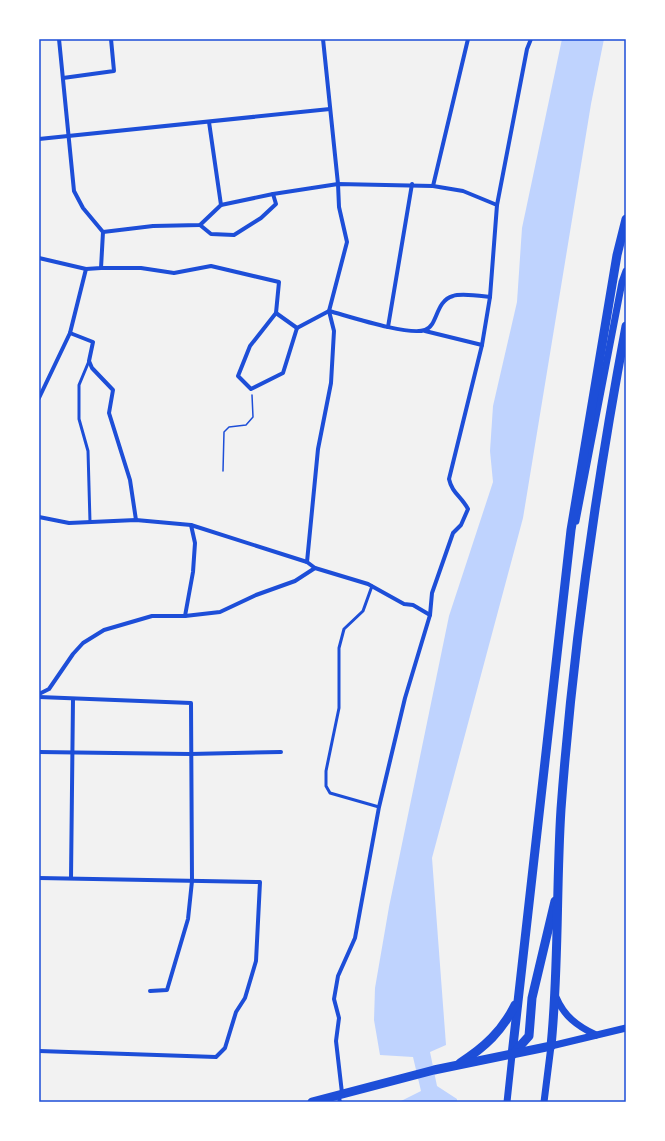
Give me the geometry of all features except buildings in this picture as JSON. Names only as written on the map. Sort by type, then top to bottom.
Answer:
[{"type":"main road","points":[[512,1055],[569,545],[617,255],[626,221]]},
{"type":"main road","points":[[312,1102],[340,1096],[434,1070],[551,1046],[556,997],[561,811],[578,637],[606,434],[626,326]]},
{"type":"main road","points":[[512,1055],[528,1036],[532,998],[559,884]]},
{"type":"main road","points":[[456,1066],[480,1050],[499,1031],[518,998]]},
{"type":"street","points":[[59,39],[74,191],[82,208],[103,232],[101,268]]},
{"type":"street","points":[[63,78],[114,71],[111,39]]},
{"type":"street","points":[[308,562],[318,449],[331,383],[334,331],[329,311],[347,242],[339,207],[323,39]]},
{"type":"street","points":[[433,186],[468,39]]},
{"type":"street","points":[[340,1096],[336,1041],[338,1013],[334,999],[338,976],[355,938],[379,807],[406,698],[430,615],[432,593],[453,533],[461,525],[468,509],[462,498],[451,489],[449,479],[482,345],[490,296],[497,204],[527,49],[531,39]]},
{"type":"street","points":[[39,139],[330,109]]},
{"type":"street","points":[[209,122],[221,205]]},
{"type":"street","points":[[200,225],[221,205],[272,194],[338,184],[412,184],[433,186],[463,191],[497,204]]},
{"type":"street","points":[[388,327],[412,184]]},
{"type":"street","points":[[103,232],[153,226],[200,225],[211,234],[234,235],[261,218],[276,204],[272,194]]},
{"type":"street","points":[[39,258],[86,269],[141,268],[174,273],[211,266],[279,282],[276,313],[250,346],[238,376],[251,389],[283,374],[297,328],[329,311],[388,327],[425,331],[482,345]]},
{"type":"street","points":[[39,398],[70,332],[86,269]]},
{"type":"street","points":[[569,545],[580,509],[622,282],[626,271]]},
{"type":"street","points":[[425,331],[432,326],[436,314],[443,302],[454,296],[490,296]]},
{"type":"street","points":[[276,313],[297,328]]},
{"type":"street","points":[[70,332],[93,342],[89,361],[92,368],[112,390],[109,413],[130,480],[136,520]]},
{"type":"street","points":[[39,517],[70,523],[136,520],[190,525],[308,562],[315,568],[372,586],[404,604],[413,605],[430,615]]},
{"type":"street","points":[[185,616],[193,572],[195,543],[190,525]]},
{"type":"street","points":[[39,694],[49,689],[73,654],[84,643],[104,630],[152,616],[185,616],[220,612],[256,595],[295,581],[315,568]]},
{"type":"street","points":[[39,698],[191,703],[192,726],[190,754],[192,881],[188,919],[167,990],[150,992]]},
{"type":"street","points":[[71,878],[73,699]]},
{"type":"street","points":[[39,752],[190,754],[281,752]]},
{"type":"street","points":[[39,878],[260,882],[256,961],[245,998],[236,1012],[225,1048],[216,1057],[39,1051]]},
{"type":"street","points":[[556,997],[561,1009],[570,1019],[580,1028],[596,1035]]},
{"type":"street","points":[[544,1102],[551,1046],[626,1028]]},
{"type":"street","points":[[507,1102],[512,1055]]},
{"type":"lane","points":[[89,361],[79,385],[79,419],[88,451],[90,522]]},
{"type":"lane","points":[[372,586],[364,611],[344,629],[339,648],[338,708],[326,772],[326,786],[330,793],[379,807]]},
{"type":"path","points":[[223,470],[224,432],[229,427],[246,425],[253,417],[251,389]]},
{"type":"water","points":[[562,39],[604,39],[591,104],[523,518],[432,858],[446,1045],[430,1052],[437,1086],[457,1099],[457,1102],[399,1102],[421,1091],[413,1057],[380,1055],[374,1020],[375,988],[389,907],[449,616],[493,482],[490,451],[493,406],[517,302],[522,228]]}]
